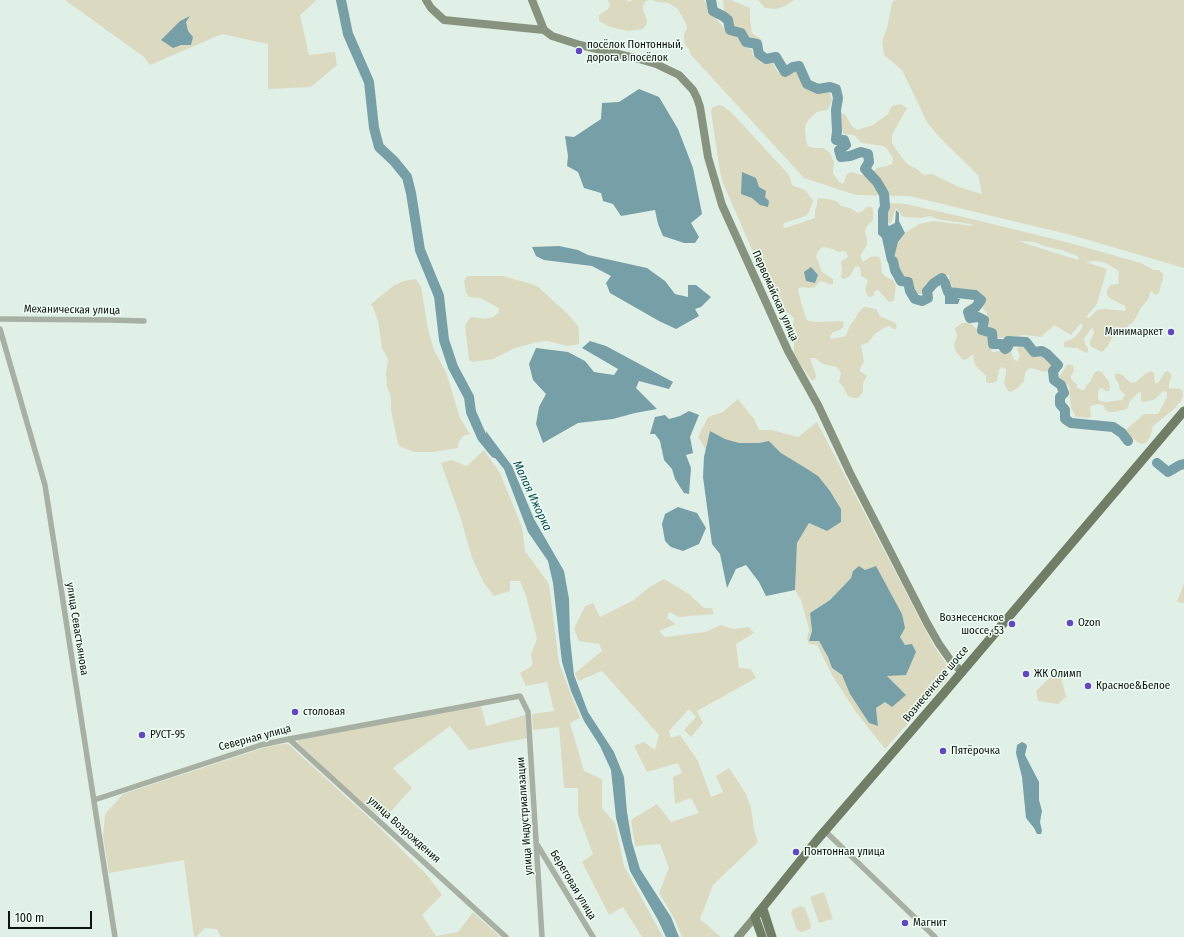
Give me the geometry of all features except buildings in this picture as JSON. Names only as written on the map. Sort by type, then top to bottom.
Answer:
[{"type":"main road","name":"Вознесенское шоссе","points":[[755,917],[825,831],[944,694],[1184,411]]},
{"type":"main road","points":[[762,909],[772,937]]},
{"type":"main road","points":[[755,917],[762,937]]},
{"type":"street","points":[[426,0],[431,8],[444,20],[544,30],[532,0]]},
{"type":"street","name":"Первомайская улица","points":[[544,30],[560,40],[656,64],[679,75],[693,90],[698,98],[708,157],[722,205],[788,351],[818,405],[850,473],[927,623],[943,650],[962,672]]},
{"type":"street","name":"Механическая улица","points":[[0,319],[110,320],[144,322]]},
{"type":"street","name":"улица Севастьянова","points":[[0,329],[45,485],[115,937]]},
{"type":"street","name":"Северная улица","points":[[94,800],[261,745],[520,696]]},
{"type":"street","name":"улица Индустриализации","points":[[520,696],[528,712],[542,937]]},
{"type":"street","name":"улица Возрождения","points":[[289,739],[506,937]]},
{"type":"street","points":[[825,831],[935,937]]},
{"type":"street","name":"Береговая улица","points":[[537,844],[593,937]]},
{"type":"street","name":"Вознесенское шоссе","points":[[738,937],[755,917]]},
{"type":"green space","points":[[65,0],[317,0],[300,15],[309,55],[335,52],[337,65],[311,87],[268,89],[268,44],[222,34],[150,65],[144,57]]},
{"type":"green space","points":[[608,0],[627,0],[629,2],[633,0],[649,0],[643,5],[643,10],[647,20],[646,25],[643,29],[628,31],[610,27],[599,21],[599,15],[608,9],[610,4]]},
{"type":"green space","points":[[653,0],[704,0],[711,12],[727,32],[736,36],[752,50],[753,55],[761,62],[765,64],[772,62],[777,71],[781,74],[797,71],[804,85],[813,91],[818,92],[829,90],[832,100],[830,105],[827,110],[817,112],[809,119],[805,129],[806,141],[808,146],[813,148],[824,148],[830,153],[834,162],[833,173],[839,182],[843,184],[847,174],[851,172],[869,175],[877,168],[892,164],[893,158],[883,146],[862,143],[854,135],[843,134],[840,113],[845,114],[852,126],[857,130],[873,125],[888,114],[892,106],[901,104],[907,108],[892,135],[892,143],[907,164],[924,175],[932,174],[959,187],[982,194],[978,175],[942,140],[928,124],[902,70],[884,55],[882,42],[887,28],[892,3],[895,0],[1184,0],[1184,268],[1071,235],[909,196],[856,195],[804,178],[691,55],[689,49],[685,45],[684,39],[684,34],[687,29],[686,23],[677,8],[668,3]]},
{"type":"green space","points":[[723,0],[731,0],[750,8],[752,33],[761,39],[763,44],[748,38],[742,29],[732,25],[724,10]]},
{"type":"green space","points":[[758,0],[794,0],[785,6],[776,9],[765,8]]},
{"type":"green space","points":[[718,105],[723,106],[733,114],[789,175],[792,185],[805,190],[812,199],[813,201],[806,216],[784,223],[783,226],[785,228],[815,218],[817,200],[819,198],[833,200],[838,202],[841,206],[850,208],[858,213],[863,211],[866,207],[871,207],[873,209],[873,220],[867,226],[865,231],[867,245],[860,256],[863,262],[870,257],[879,257],[882,273],[886,277],[893,280],[896,285],[894,301],[889,302],[878,290],[875,291],[873,296],[869,297],[865,289],[868,280],[861,276],[860,268],[858,266],[855,267],[850,276],[843,279],[841,277],[841,262],[848,257],[846,252],[838,252],[833,249],[823,247],[819,250],[816,256],[822,272],[833,279],[833,284],[829,285],[820,281],[815,287],[802,287],[798,290],[807,320],[816,322],[843,321],[844,326],[840,330],[833,332],[830,337],[831,339],[846,336],[850,325],[864,307],[876,309],[880,316],[895,323],[897,326],[896,329],[889,326],[884,328],[875,334],[868,343],[861,345],[864,362],[860,368],[860,371],[867,376],[863,383],[863,392],[858,398],[848,396],[839,382],[841,373],[837,367],[823,364],[815,358],[810,358],[816,375],[816,378],[812,381],[794,355],[794,342],[797,334],[793,326],[794,318],[788,313],[779,312],[723,183],[711,111],[712,108]]},
{"type":"green space","points":[[887,204],[906,204],[972,219],[1070,243],[1141,263],[1154,270],[1159,270],[1163,274],[1160,290],[1158,294],[1155,295],[1152,291],[1150,292],[1149,298],[1141,308],[1134,321],[1116,337],[1113,337],[1108,346],[1102,352],[1090,346],[1090,341],[1094,333],[1092,328],[1084,339],[1088,348],[1086,353],[1077,348],[1064,347],[1064,342],[1074,338],[1080,331],[1083,326],[1081,323],[1071,335],[1054,325],[1041,337],[1025,335],[998,338],[993,329],[988,326],[987,313],[983,309],[983,299],[977,291],[969,292],[955,289],[949,280],[949,275],[946,275],[925,284],[924,294],[916,293],[911,281],[903,278],[894,258],[898,242],[905,233],[919,224],[933,221],[973,226],[971,224],[941,220],[929,216],[921,218],[904,217],[896,208],[891,223],[888,223],[886,210]],"holes":[[[1018,241],[1034,242],[1047,247],[1062,250],[1079,258],[1078,260]],[[1086,262],[1104,262],[1119,271],[1119,284],[1111,285],[1107,290],[1107,295],[1111,299],[1125,306],[1125,311],[1105,309],[1097,310],[1089,318],[1086,317],[1097,304],[1107,269]]]},
{"type":"green space","points":[[467,276],[503,276],[538,287],[568,314],[578,326],[579,344],[568,346],[547,341],[537,342],[515,348],[493,359],[473,362],[469,360],[465,326],[467,322],[471,317],[484,319],[493,317],[498,313],[499,308],[480,298],[469,297],[466,292],[464,281]]},
{"type":"green space","points":[[416,279],[421,287],[428,329],[434,350],[446,372],[460,418],[470,434],[463,436],[458,444],[458,448],[434,452],[414,452],[399,446],[397,439],[391,410],[391,398],[387,386],[386,374],[388,359],[382,348],[378,321],[371,304],[393,286],[404,281]]},
{"type":"green space","points":[[962,323],[970,323],[982,334],[985,334],[992,352],[1008,350],[1011,352],[1014,360],[1017,361],[1020,356],[1017,349],[1019,347],[1027,348],[1031,356],[1044,354],[1053,367],[1049,371],[1044,372],[1031,368],[1028,369],[1025,373],[1024,381],[1018,388],[1010,392],[1004,384],[1006,369],[1001,367],[997,381],[988,383],[986,381],[986,376],[975,365],[973,355],[971,355],[968,359],[963,360],[956,352],[954,345],[957,336],[955,328]]},
{"type":"green space","points":[[1067,365],[1073,365],[1074,371],[1071,379],[1077,385],[1077,388],[1082,390],[1085,389],[1095,372],[1102,372],[1109,382],[1110,388],[1109,391],[1102,388],[1099,389],[1098,399],[1100,401],[1106,402],[1122,400],[1125,395],[1120,390],[1115,378],[1117,373],[1122,375],[1131,383],[1136,382],[1146,373],[1151,371],[1154,373],[1155,383],[1158,383],[1165,372],[1168,371],[1172,375],[1169,388],[1182,390],[1183,395],[1181,401],[1174,409],[1153,426],[1150,437],[1146,443],[1141,444],[1129,436],[1127,429],[1144,414],[1158,414],[1167,397],[1167,392],[1162,392],[1154,400],[1143,402],[1141,401],[1141,393],[1139,392],[1130,401],[1127,409],[1109,412],[1103,405],[1099,404],[1090,406],[1091,416],[1089,418],[1076,417],[1071,408],[1069,386],[1059,377]]},
{"type":"green space","points":[[738,399],[754,419],[759,430],[771,430],[798,437],[817,422],[934,646],[947,665],[947,680],[885,749],[856,712],[832,675],[817,645],[809,644],[807,639],[809,629],[801,600],[795,590],[797,543],[809,523],[827,531],[841,522],[841,508],[830,491],[804,467],[781,453],[769,441],[759,443],[739,443],[725,439],[710,431],[706,450],[698,437],[708,417],[723,412]],"holes":[[[876,567],[902,614],[900,637],[905,646],[916,652],[911,662],[887,676],[905,695],[885,702],[876,708],[878,726],[869,723],[850,694],[842,675],[832,668],[819,641],[809,641],[812,631],[810,613],[830,600],[851,578],[853,571]]]},
{"type":"green space","points":[[484,450],[500,473],[522,527],[525,551],[549,584],[559,663],[580,718],[570,723],[584,771],[602,779],[602,808],[615,823],[624,866],[663,937],[642,937],[623,907],[609,915],[582,862],[593,854],[578,814],[578,788],[564,788],[559,727],[533,730],[532,714],[554,711],[547,682],[526,686],[520,673],[533,664],[531,655],[537,639],[526,596],[520,581],[510,581],[510,591],[494,596],[484,583],[472,558],[460,516],[441,463],[452,460],[467,466]]},
{"type":"green space","points":[[664,579],[689,594],[704,608],[712,608],[714,614],[679,617],[669,612],[667,618],[676,624],[659,631],[665,637],[705,632],[721,625],[733,629],[749,627],[754,633],[736,644],[739,668],[751,669],[756,678],[697,711],[703,723],[691,737],[684,730],[696,717],[689,709],[669,731],[671,738],[680,735],[698,761],[711,797],[723,792],[716,776],[729,768],[746,794],[751,808],[754,829],[758,842],[713,885],[700,919],[721,937],[682,937],[674,918],[659,893],[669,868],[660,844],[635,846],[631,820],[657,804],[671,822],[699,813],[691,798],[675,804],[673,777],[682,773],[678,763],[647,772],[634,746],[644,742],[655,750],[659,735],[602,671],[578,681],[575,673],[602,651],[599,644],[579,641],[574,629],[585,606],[593,603],[600,617],[634,600],[651,586]]},
{"type":"green space","points":[[1184,583],[1184,603],[1177,602]]},
{"type":"green space","points":[[1059,669],[1066,697],[1058,704],[1038,701],[1036,691]]},
{"type":"green space","points":[[481,705],[486,726],[525,715],[527,738],[469,750],[450,726],[393,768],[412,788],[384,819],[357,798],[297,742],[299,740]]},
{"type":"green space","points":[[288,744],[378,826],[428,876],[442,895],[422,915],[436,936],[458,932],[473,912],[500,937],[221,937],[217,929],[205,928],[196,937],[194,937],[184,860],[109,873],[103,836],[105,814],[123,794],[263,748]]},
{"type":"green space","points":[[824,892],[833,919],[819,923],[810,897]]},
{"type":"green space","points":[[801,906],[805,908],[811,925],[810,929],[802,932],[797,930],[791,913],[793,909]]},
{"type":"water","points":[[190,16],[186,22],[188,31],[193,37],[191,45],[181,45],[173,48],[161,40],[180,21]]},
{"type":"water","points":[[639,89],[659,97],[678,129],[693,168],[702,214],[691,223],[699,237],[695,243],[684,243],[663,236],[658,224],[655,210],[621,216],[613,204],[603,201],[601,193],[584,188],[578,172],[567,166],[568,156],[565,136],[574,137],[601,119],[602,103],[619,102]]},
{"type":"water","points":[[742,172],[756,178],[759,187],[766,191],[765,197],[769,201],[768,207],[760,205],[752,198],[741,194]]},
{"type":"water","points":[[881,210],[885,212],[886,221],[889,226],[895,223],[896,210],[899,213],[899,221],[905,233],[898,242],[894,258],[900,271],[895,272],[887,261],[882,238],[878,234],[878,216]]},
{"type":"water","points":[[559,246],[578,250],[588,255],[647,268],[665,281],[675,294],[688,297],[688,285],[696,285],[711,297],[701,307],[695,309],[699,316],[676,329],[610,293],[606,283],[611,276],[592,266],[544,260],[536,256],[532,247]]},
{"type":"water","points":[[811,267],[818,275],[815,283],[806,281],[804,272]]},
{"type":"water","points":[[945,283],[949,290],[956,291],[954,297],[960,299],[958,304],[945,304]]},
{"type":"water","points":[[590,341],[606,346],[673,382],[669,389],[639,381],[636,388],[657,409],[613,419],[578,423],[543,443],[536,424],[539,407],[546,394],[533,380],[529,364],[536,348],[568,352],[585,361],[594,372],[614,375],[618,369],[582,348]]},
{"type":"water","points":[[689,411],[699,415],[690,437],[693,453],[686,455],[691,468],[689,494],[684,493],[675,479],[672,469],[664,460],[660,441],[655,434],[650,434],[655,417],[665,415],[669,419],[680,416]]},
{"type":"water","points":[[486,431],[512,466],[534,519],[564,571],[569,599],[570,638],[574,675],[588,712],[614,752],[624,777],[627,812],[632,842],[640,869],[671,917],[679,937],[666,937],[630,871],[616,818],[611,770],[600,746],[584,721],[571,691],[562,662],[553,583],[548,561],[528,532],[504,469],[487,448]]},
{"type":"water","points":[[710,431],[725,439],[739,443],[759,443],[769,441],[781,453],[818,476],[830,491],[841,509],[841,522],[827,531],[809,523],[797,543],[795,590],[766,596],[759,582],[746,565],[736,569],[727,588],[720,554],[712,544],[703,477],[704,457]]},
{"type":"water","points":[[678,507],[697,513],[706,528],[699,544],[683,551],[671,547],[665,541],[662,524],[665,514]]},
{"type":"water","points":[[859,566],[865,570],[876,566],[902,614],[905,628],[900,637],[905,645],[912,644],[916,652],[906,675],[887,676],[906,695],[892,707],[885,702],[876,708],[878,726],[869,723],[850,694],[842,675],[832,668],[819,641],[809,641],[812,631],[810,613],[830,600],[851,578],[853,571]]},
{"type":"water","points":[[1022,742],[1027,746],[1025,755],[1039,782],[1039,800],[1042,811],[1040,822],[1042,831],[1041,834],[1037,834],[1026,818],[1022,777],[1016,753],[1017,745]]},
{"type":"waterway","name":"Малая Ижорка","points":[[341,0],[348,34],[369,82],[374,128],[379,147],[394,161],[407,177],[420,250],[439,296],[444,340],[453,367],[469,397],[471,412],[482,437],[495,453]]},
{"type":"waterway","points":[[711,0],[713,11],[728,20],[730,30],[741,33],[746,42],[757,44],[759,54],[766,59],[776,57],[785,72],[793,67],[799,66],[807,84],[818,89],[830,87],[836,89],[838,98],[836,110],[836,140],[844,140],[846,145],[839,150],[841,157],[850,156],[861,152],[868,154],[869,162],[865,169],[877,182],[884,194],[885,207],[883,211],[883,224]]},
{"type":"waterway","points":[[893,261],[895,270],[901,281],[908,282],[910,291],[915,299],[922,301],[928,298],[927,291],[934,283],[942,278],[948,292],[975,295],[981,300],[976,307],[968,312],[970,318],[978,317],[984,320],[982,330],[992,333],[993,344],[1001,344],[1005,349],[1008,347],[1008,341],[1026,342],[1034,352],[1042,351],[1058,365],[1053,371],[1054,380],[1061,385],[1064,393],[1060,397],[1060,404],[1065,410],[1065,419],[1071,423],[1113,427],[1122,433],[1128,441]]},
{"type":"waterway","points":[[1157,463],[1168,472],[1184,464]]},
{"type":"place","name":"посёлок Понтонный, дорога в посёлок","points":[[579,51]]},
{"type":"place","name":"Минимаркет","points":[[1171,332]]},
{"type":"place","name":"Ozon","points":[[1070,623]]},
{"type":"place","name":"Вознесенское шоссе, 53","points":[[1012,624]]},
{"type":"place","name":"ЖК Олимп","points":[[1026,674]]},
{"type":"place","name":"Красное&Белое","points":[[1088,686]]},
{"type":"place","name":"столовая","points":[[295,712]]},
{"type":"place","name":"РУСТ-95","points":[[142,735]]},
{"type":"place","name":"Пятёрочка","points":[[943,751]]},
{"type":"place","name":"Понтонная улица","points":[[796,852]]},
{"type":"place","name":"Магнит","points":[[905,923]]}]
